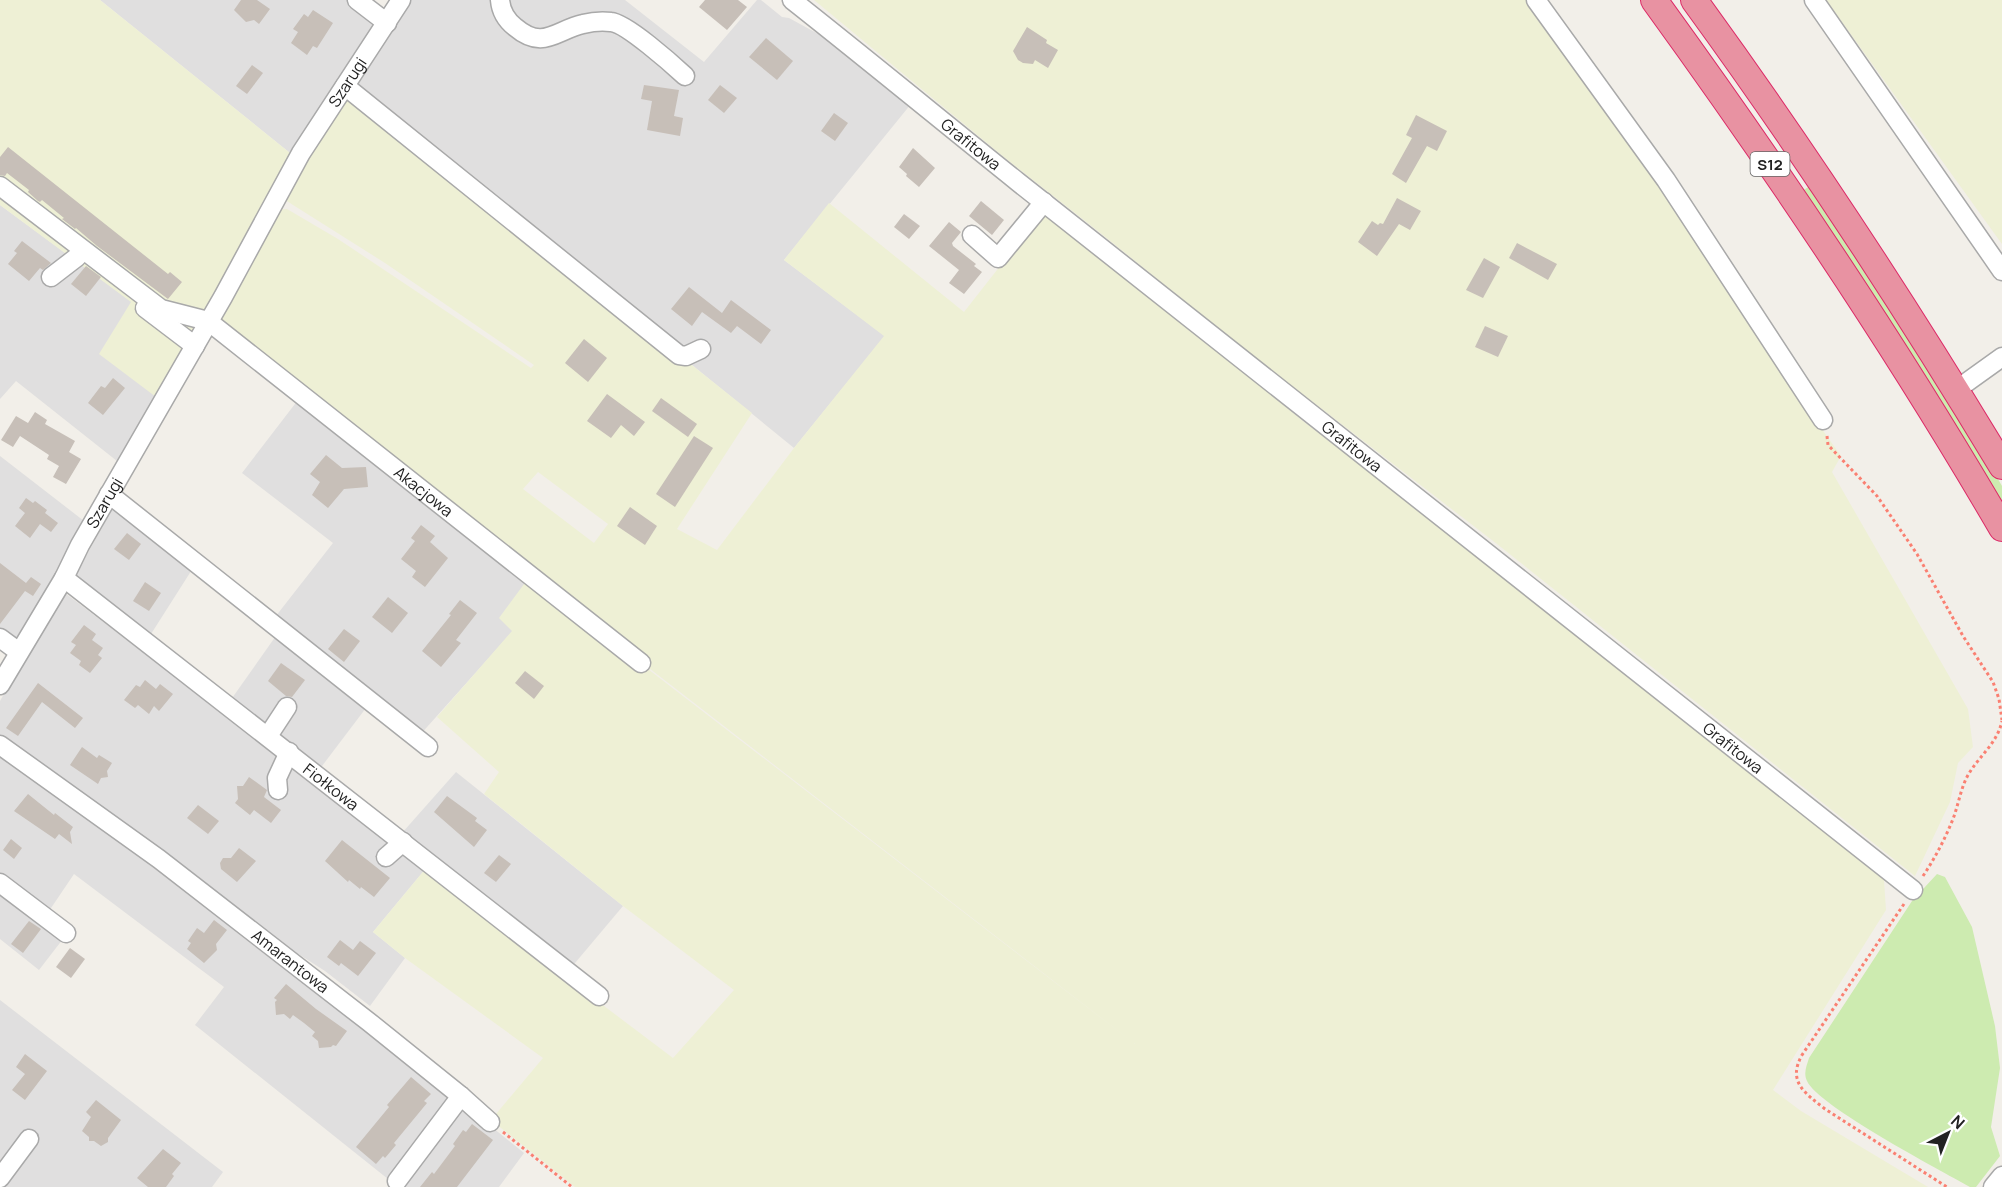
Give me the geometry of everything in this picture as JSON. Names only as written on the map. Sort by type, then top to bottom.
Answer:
[{"type":"highway","name":"S12","points":[[1654,0],[1795,201],[1881,330],[2002,528]]},
{"type":"highway","name":"S12","points":[[1694,0],[1843,214],[2002,466]]},
{"type":"street","points":[[357,0],[387,23]]},
{"type":"street","name":"Szarugi","points":[[0,685],[108,503],[301,153],[401,0]]},
{"type":"street","points":[[500,0],[500,8],[509,22],[523,34],[539,39],[557,36],[582,24],[613,21],[646,42],[685,76]]},
{"type":"street","name":"Grafitowa","points":[[792,0],[1913,890]]},
{"type":"street","points":[[1536,0],[1666,180],[1823,420]]},
{"type":"street","points":[[1814,0],[2002,272]]},
{"type":"street","points":[[1720,92],[1746,73]]},
{"type":"street","points":[[345,86],[679,355],[686,356],[702,349]]},
{"type":"street","points":[[0,186],[161,309],[208,321]]},
{"type":"street","points":[[0,199],[195,346]]},
{"type":"street","points":[[972,235],[998,258],[1044,202]]},
{"type":"street","points":[[51,277],[77,257]]},
{"type":"street","name":"Akacjowa","points":[[208,321],[641,663]]},
{"type":"street","points":[[1956,390],[2002,357]]},
{"type":"street","points":[[108,503],[428,747]]},
{"type":"street","name":"Fiołkowa","points":[[64,578],[599,996]]},
{"type":"street","points":[[0,638],[19,652]]},
{"type":"street","points":[[268,736],[287,707]]},
{"type":"street","name":"Amarantowa","points":[[0,745],[159,859],[461,1096],[490,1122]]},
{"type":"street","points":[[278,790],[277,778],[288,752]]},
{"type":"street","points":[[386,857],[403,842]]},
{"type":"street","points":[[0,883],[66,933]]},
{"type":"street","points":[[397,1181],[461,1096]]},
{"type":"street","points":[[0,1178],[29,1139]]},
{"type":"street","points":[[1993,1187],[2002,1176]]},
{"type":"path","points":[[1823,420],[1828,446],[1877,496],[1917,554],[1963,636],[1993,682],[1999,699],[2002,721],[1996,740],[1975,764],[1966,780],[1953,818],[1936,855],[1802,1055],[1797,1064],[1796,1074],[1798,1084],[1825,1110],[1947,1187]]},
{"type":"path","points":[[490,1122],[572,1187]]},
{"type":"shaded area","points":[[100,0],[351,0],[377,27],[290,153]]},
{"type":"shaded area","points":[[409,0],[625,0],[704,62],[757,0],[761,0],[782,17],[789,18],[844,48],[911,104],[784,260],[885,336],[794,448],[349,86]]},
{"type":"shaded area","points":[[0,205],[132,302],[156,397],[117,461],[16,381],[0,399]]},
{"type":"shaded area","points":[[298,400],[530,576],[513,631],[419,736],[272,621],[333,543],[242,473]]},
{"type":"shaded area","points":[[0,456],[84,521],[17,641],[0,629]]},
{"type":"shaded area","points":[[116,502],[193,568],[151,634],[75,576]]},
{"type":"shaded area","points":[[61,590],[427,867],[373,932],[405,958],[370,1006],[325,971],[244,919],[0,740],[0,701]]},
{"type":"shaded area","points":[[278,633],[369,704],[319,770],[230,701]]},
{"type":"shaded area","points":[[0,750],[392,1046],[524,1153],[499,1187],[398,1187],[195,1025],[224,987],[74,874],[47,914],[66,935],[39,970],[0,939]]},
{"type":"shaded area","points":[[456,772],[623,906],[570,969],[402,833]]},
{"type":"shaded area","points":[[0,1000],[223,1172],[212,1187],[0,1187]]},
{"type":"green space","points":[[0,0],[100,0],[290,153],[188,344],[156,397],[99,354],[131,302],[0,205]]},
{"type":"green space","points":[[814,0],[1527,0],[1615,122],[1699,245],[1775,363],[1841,456],[1832,472],[1968,709],[1973,747],[1958,763],[1950,802],[1915,876],[1497,544],[1248,352],[1005,158]]},
{"type":"green space","points":[[1826,0],[2002,0],[2002,244]]},
{"type":"green space","points":[[347,90],[752,413],[677,529],[717,550],[794,448],[884,336],[784,260],[829,203],[964,312],[1044,210],[1303,421],[1500,572],[1862,856],[1884,880],[1886,910],[1773,1090],[1801,1111],[1928,1187],[575,1187],[491,1120],[543,1058],[405,958],[373,932],[427,867],[563,975],[673,1058],[734,990],[623,906],[484,794],[499,772],[437,717],[512,631],[499,618],[530,576],[644,666],[1135,1044],[645,665],[214,320],[277,210],[287,209],[338,239],[531,368],[534,365],[385,263],[282,198]],"holes":[[[538,472],[608,524],[594,543],[523,489]]]},
{"type":"green space","points":[[1811,185],[1966,424],[2002,486],[2002,508],[1801,192]]},
{"type":"green space","points":[[1937,874],[1945,877],[1972,927],[1995,1026],[2000,1068],[1991,1127],[2000,1156],[1976,1187],[1970,1187],[1855,1121],[1816,1092],[1805,1075],[1809,1058],[1912,901]]},
{"type":"building","points":[[241,0],[257,0],[270,9],[259,24],[254,20],[246,22],[234,10]]},
{"type":"building","points":[[705,0],[738,0],[747,7],[727,30],[699,7]]},
{"type":"building","points":[[313,10],[333,23],[317,48],[313,46],[307,55],[291,43],[298,32],[293,29],[304,14],[308,17]]},
{"type":"building","points":[[1027,27],[1058,50],[1048,68],[1035,60],[1033,64],[1023,63],[1018,60],[1013,51]]},
{"type":"building","points":[[766,38],[793,61],[777,80],[749,57]]},
{"type":"building","points":[[252,65],[263,73],[247,94],[236,86]]},
{"type":"building","points":[[644,85],[679,90],[674,116],[683,118],[680,136],[647,130],[652,101],[641,99]]},
{"type":"building","points":[[720,85],[737,98],[724,113],[708,100]]},
{"type":"building","points":[[834,113],[848,123],[835,141],[821,131]]},
{"type":"building","points":[[1416,115],[1447,131],[1437,151],[1427,146],[1406,183],[1392,174],[1412,138],[1406,135]]},
{"type":"building","points":[[8,147],[168,274],[170,272],[182,282],[168,299],[62,219],[64,218],[42,200],[38,201],[28,192],[29,190],[7,173],[5,176],[0,175],[0,157]]},
{"type":"building","points":[[913,148],[935,168],[919,187],[899,167]]},
{"type":"building","points":[[1397,198],[1421,211],[1410,230],[1399,224],[1377,256],[1358,242],[1372,221],[1378,225],[1383,224]]},
{"type":"building","points":[[981,201],[1004,220],[992,235],[969,216]]},
{"type":"building","points":[[904,214],[920,226],[909,239],[894,227]]},
{"type":"building","points":[[949,222],[961,232],[952,243],[953,246],[976,264],[974,266],[982,272],[964,294],[949,283],[959,270],[929,246]]},
{"type":"building","points":[[22,241],[51,263],[43,270],[40,268],[29,281],[8,264],[17,253],[14,251]]},
{"type":"building","points":[[1517,243],[1557,264],[1548,280],[1509,258]]},
{"type":"building","points":[[1484,258],[1500,267],[1483,298],[1466,290]]},
{"type":"building","points":[[86,266],[101,277],[86,296],[71,284]]},
{"type":"building","points":[[689,287],[722,313],[731,300],[771,330],[761,344],[737,326],[731,333],[702,312],[692,326],[671,309]]},
{"type":"building","points":[[1485,326],[1508,336],[1498,357],[1475,347]]},
{"type":"building","points":[[584,339],[607,358],[588,382],[565,363]]},
{"type":"building","points":[[113,378],[125,388],[103,415],[88,403],[101,386],[105,388]]},
{"type":"building","points":[[607,394],[645,422],[634,436],[621,425],[611,438],[587,421]]},
{"type":"building","points":[[661,398],[697,424],[688,437],[652,411]]},
{"type":"building","points":[[35,412],[47,420],[45,424],[75,441],[69,452],[81,459],[66,484],[53,477],[59,466],[47,459],[49,455],[20,436],[13,447],[1,440],[16,416],[28,423]]},
{"type":"building","points":[[694,436],[713,448],[675,507],[656,494]]},
{"type":"building","points":[[326,455],[342,468],[366,467],[368,487],[344,489],[328,508],[312,495],[320,482],[310,474]]},
{"type":"building","points":[[26,498],[33,503],[35,501],[47,510],[45,513],[58,523],[51,532],[40,524],[30,538],[15,526],[25,513],[19,508]]},
{"type":"building","points":[[630,507],[657,526],[645,545],[617,526]]},
{"type":"building","points":[[421,525],[435,536],[430,542],[448,558],[425,587],[412,577],[416,571],[401,559],[415,541],[411,538]]},
{"type":"building","points":[[127,533],[141,544],[129,560],[114,549]]},
{"type":"building","points":[[0,563],[26,583],[31,577],[41,584],[33,596],[25,591],[0,624]]},
{"type":"building","points":[[145,582],[161,593],[149,611],[133,601]]},
{"type":"building","points":[[388,597],[408,613],[392,633],[372,617]]},
{"type":"building","points":[[460,600],[477,613],[456,640],[461,643],[441,667],[422,651]]},
{"type":"building","points":[[84,625],[96,634],[92,640],[103,648],[98,655],[102,658],[90,673],[79,665],[81,661],[70,653],[76,645],[71,642]]},
{"type":"building","points":[[344,629],[360,641],[344,662],[328,649]]},
{"type":"building","points":[[281,663],[305,680],[292,697],[286,696],[268,681]]},
{"type":"building","points":[[525,671],[544,686],[534,699],[515,683]]},
{"type":"building","points":[[145,680],[156,689],[160,684],[173,694],[159,711],[154,706],[149,714],[138,705],[135,708],[124,700],[136,685],[140,687]]},
{"type":"building","points":[[38,683],[83,718],[75,728],[42,702],[18,736],[6,728]]},
{"type":"building","points":[[82,747],[97,758],[99,755],[112,763],[107,771],[108,777],[101,778],[98,784],[70,765]]},
{"type":"building","points":[[249,777],[267,790],[264,797],[281,810],[271,823],[254,810],[250,815],[235,803],[238,799],[237,786],[243,786]]},
{"type":"building","points":[[28,794],[73,827],[70,832],[72,844],[59,834],[55,839],[14,811]]},
{"type":"building","points":[[447,796],[477,818],[475,821],[487,830],[474,847],[434,812]]},
{"type":"building","points":[[198,805],[219,821],[208,834],[187,818]]},
{"type":"building","points":[[11,839],[22,848],[14,859],[3,850]]},
{"type":"building","points":[[342,840],[390,878],[374,897],[349,880],[348,882],[325,861]]},
{"type":"building","points":[[239,848],[256,861],[237,882],[221,869],[220,863],[223,858],[231,858]]},
{"type":"building","points":[[499,855],[511,864],[496,882],[484,873]]},
{"type":"building","points":[[214,920],[227,930],[216,944],[217,950],[204,963],[187,949],[191,943],[188,941],[197,928],[204,933]]},
{"type":"building","points":[[29,921],[41,929],[23,953],[11,944]]},
{"type":"building","points":[[340,940],[353,950],[360,941],[376,953],[358,976],[341,963],[339,966],[327,957]]},
{"type":"building","points":[[70,948],[85,959],[71,978],[56,967]]},
{"type":"building","points":[[286,984],[347,1031],[336,1046],[319,1048],[318,1041],[312,1036],[315,1032],[304,1023],[293,1015],[290,1019],[284,1014],[276,1015],[275,1002],[277,1000],[274,998]]},
{"type":"building","points":[[25,1054],[47,1071],[25,1100],[12,1090],[25,1074],[16,1067]]},
{"type":"building","points":[[411,1077],[431,1094],[424,1101],[427,1103],[394,1143],[396,1145],[385,1158],[383,1156],[376,1164],[356,1147]]},
{"type":"building","points":[[96,1100],[121,1120],[108,1138],[108,1142],[101,1146],[94,1141],[89,1141],[89,1137],[82,1131],[91,1117],[86,1112]]},
{"type":"building","points":[[472,1124],[493,1140],[457,1187],[420,1187],[432,1172],[434,1174],[455,1146],[453,1144],[463,1130],[466,1132]]},
{"type":"building","points":[[163,1149],[181,1163],[172,1174],[174,1176],[166,1187],[148,1187],[137,1178]]}]
